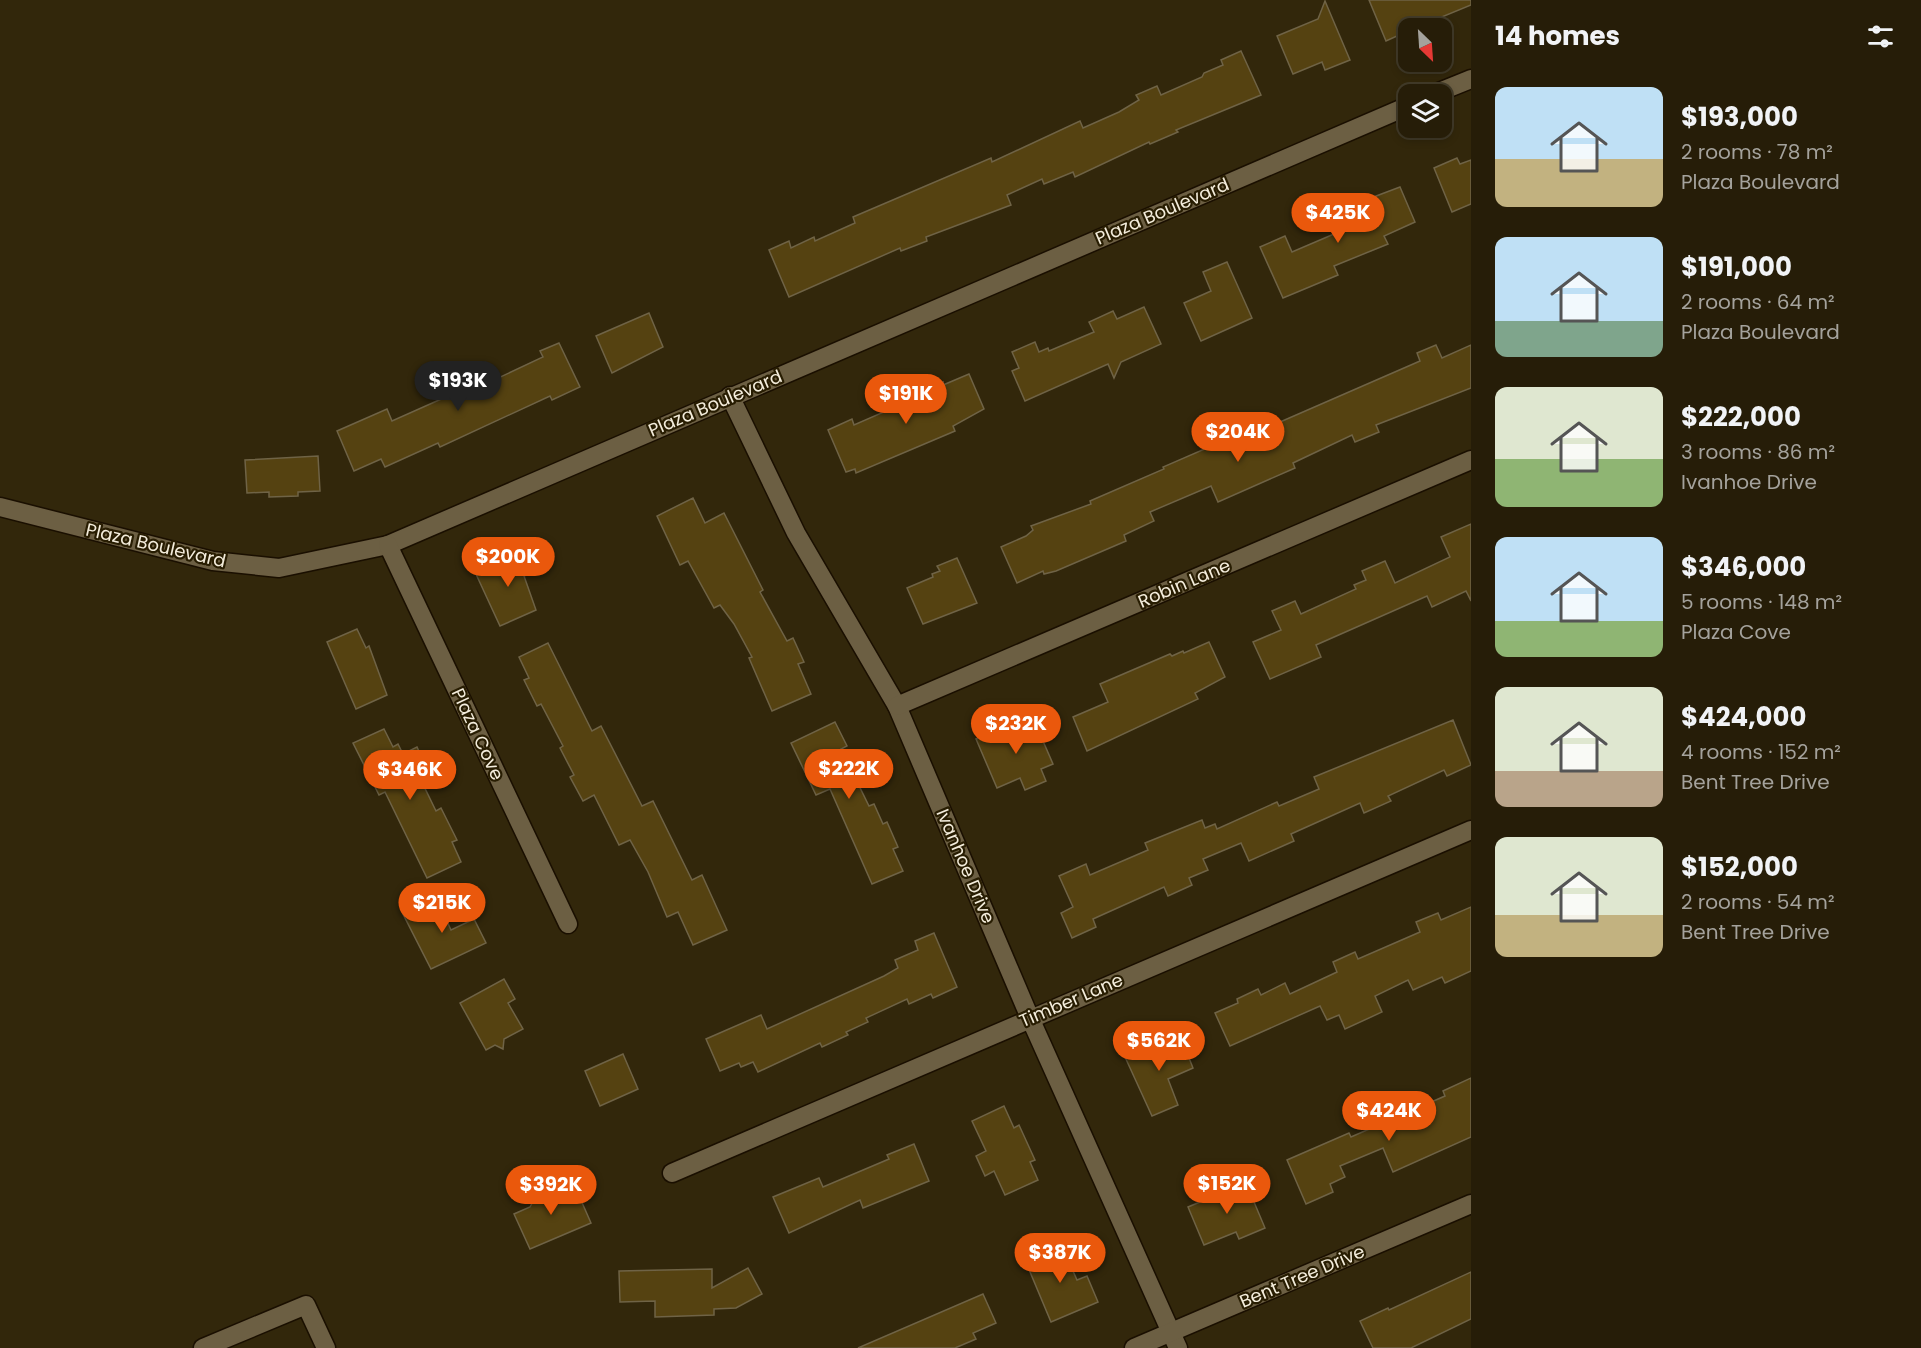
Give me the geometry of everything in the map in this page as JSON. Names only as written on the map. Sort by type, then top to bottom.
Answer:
[{"type":"street","points":[[1452,87],[1471,79]]},
{"type":"street","name":"Plaza Boulevard","points":[[0,507],[213,561],[279,568],[388,544],[1398,110]]},
{"type":"street","name":"Ivanhoe Drive","points":[[730,396],[796,533],[897,706],[1030,1018],[1174,1340]]},
{"type":"street","name":"Robin Lane","points":[[897,706],[1471,460]]},
{"type":"street","name":"Plaza Cove","points":[[388,544],[568,924]]},
{"type":"street","name":"Timber Lane","points":[[672,1173],[1471,830]]},
{"type":"street","name":"Bent Tree Drive","points":[[1134,1348],[1174,1340],[1471,1204]]},
{"type":"street","points":[[203,1348],[306,1305],[326,1348]]},
{"type":"building","points":[[1369,0],[1471,0],[1471,5],[1439,18],[1398,18],[1398,36],[1386,41]]},
{"type":"building","points":[[1325,1],[1350,60],[1325,70],[1322,62],[1293,74],[1277,36],[1318,19]]},
{"type":"building","points":[[1241,51],[1261,95],[1176,130],[1178,132],[1150,144],[1149,142],[1075,177],[1073,172],[1044,184],[1042,179],[1007,195],[1011,205],[926,237],[927,241],[901,251],[900,248],[789,297],[769,250],[789,241],[791,248],[814,237],[815,241],[855,223],[853,217],[991,158],[992,162],[1080,121],[1083,128],[1119,112],[1139,100],[1136,95],[1157,86],[1161,95],[1202,77],[1204,73],[1223,65],[1221,60]]},
{"type":"building","points":[[1457,158],[1460,164],[1471,160],[1471,204],[1452,212],[1434,168]]},
{"type":"building","points":[[1400,187],[1415,222],[1384,236],[1388,244],[1334,266],[1338,275],[1283,298],[1260,247],[1285,236],[1292,252],[1355,225],[1347,207]]},
{"type":"building","points":[[1227,262],[1252,318],[1201,341],[1184,303],[1211,291],[1203,272]]},
{"type":"building","points":[[1144,307],[1161,344],[1121,362],[1114,378],[1108,364],[1025,401],[1012,371],[1019,368],[1012,352],[1035,342],[1039,352],[1048,348],[1049,351],[1094,332],[1089,322],[1113,311],[1117,319]]},
{"type":"building","points":[[649,313],[663,347],[612,373],[596,336]]},
{"type":"building","points":[[559,343],[580,387],[552,400],[550,396],[440,447],[438,443],[385,467],[381,459],[354,471],[337,431],[387,409],[392,421],[457,392],[455,386],[474,378],[479,387],[543,357],[540,351]]},
{"type":"building","points":[[1436,345],[1442,358],[1471,345],[1471,388],[1376,425],[1379,432],[1355,442],[1352,435],[1293,463],[1295,468],[1218,502],[1211,486],[1150,512],[1154,521],[1124,535],[1126,541],[1056,571],[1044,574],[1043,571],[1017,583],[1001,547],[1026,536],[1033,530],[1031,526],[1091,504],[1090,501],[1223,441],[1225,446],[1420,361],[1417,353]]},
{"type":"building","points":[[969,374],[984,409],[953,426],[955,431],[856,473],[855,469],[846,472],[828,430],[852,419],[854,425],[916,398],[913,392],[930,384],[932,387],[943,382],[943,385]]},
{"type":"building","points":[[318,456],[320,491],[298,492],[298,496],[269,497],[269,492],[247,493],[245,460]]},
{"type":"building","points":[[693,498],[705,523],[724,513],[763,590],[760,592],[787,641],[793,638],[804,662],[798,664],[811,694],[772,711],[749,658],[752,657],[734,624],[720,605],[714,608],[688,561],[680,565],[657,516]]},
{"type":"building","points":[[1471,524],[1471,601],[1466,591],[1432,607],[1427,596],[1316,645],[1321,657],[1270,679],[1253,642],[1281,630],[1272,611],[1295,601],[1301,614],[1356,589],[1354,585],[1366,580],[1362,571],[1385,561],[1395,583],[1450,557],[1441,537]]},
{"type":"building","points":[[522,552],[531,573],[524,576],[536,610],[500,626],[475,572]]},
{"type":"building","points":[[957,558],[977,603],[923,624],[907,588],[933,577],[932,574],[940,571],[937,566]]},
{"type":"building","points":[[357,629],[366,648],[369,646],[387,695],[356,709],[327,642]]},
{"type":"building","points":[[1209,642],[1225,677],[1195,693],[1198,699],[1087,751],[1073,717],[1108,702],[1100,684],[1170,654],[1172,656],[1183,651],[1184,653]]},
{"type":"building","points":[[548,643],[592,731],[601,726],[642,806],[653,801],[692,880],[702,875],[727,930],[693,945],[678,912],[667,917],[648,872],[630,840],[619,845],[594,795],[583,801],[570,777],[574,775],[560,748],[563,746],[541,704],[537,706],[524,680],[529,678],[519,657]]},
{"type":"building","points":[[1033,718],[1053,764],[1041,769],[1046,781],[1025,790],[1020,778],[997,788],[976,739]]},
{"type":"building","points":[[1453,720],[1471,765],[1447,776],[1444,770],[1388,796],[1391,801],[1364,813],[1360,803],[1291,834],[1294,841],[1249,861],[1241,843],[1203,859],[1208,870],[1189,878],[1192,885],[1168,896],[1164,887],[1093,919],[1096,927],[1072,938],[1061,913],[1073,907],[1059,876],[1086,864],[1090,875],[1148,850],[1145,843],[1202,820],[1205,828],[1215,824],[1217,829],[1277,802],[1279,806],[1319,789],[1314,777]]},
{"type":"building","points":[[835,722],[847,746],[841,749],[869,806],[874,804],[883,824],[887,822],[898,847],[893,849],[903,871],[872,884],[830,789],[816,795],[791,743]]},
{"type":"building","points":[[384,729],[393,747],[398,744],[403,754],[417,747],[428,771],[419,776],[436,811],[441,808],[457,840],[452,842],[461,862],[427,878],[385,792],[379,795],[353,743]]},
{"type":"building","points":[[437,899],[451,930],[474,919],[486,943],[431,969],[403,914]]},
{"type":"building","points":[[1471,907],[1471,971],[1445,983],[1442,977],[1413,990],[1408,980],[1375,996],[1382,1012],[1345,1029],[1339,1015],[1327,1020],[1320,1006],[1230,1046],[1215,1013],[1238,1003],[1237,999],[1258,989],[1261,995],[1285,983],[1290,994],[1337,972],[1333,962],[1355,952],[1358,959],[1420,932],[1416,922],[1438,913],[1441,920]]},
{"type":"building","points":[[934,933],[957,987],[933,998],[931,994],[909,1004],[907,999],[866,1018],[868,1022],[846,1032],[848,1035],[822,1047],[820,1043],[758,1072],[753,1062],[741,1067],[739,1063],[720,1071],[706,1039],[761,1015],[767,1029],[884,976],[898,968],[895,960],[918,950],[915,941]]},
{"type":"building","points":[[504,979],[515,999],[508,1003],[523,1029],[504,1039],[503,1049],[495,1045],[486,1050],[460,1003]]},
{"type":"building","points":[[1180,1035],[1193,1068],[1168,1079],[1178,1105],[1152,1116],[1125,1057]]},
{"type":"building","points":[[623,1054],[638,1089],[600,1106],[585,1071]]},
{"type":"building","points":[[1471,1078],[1471,1137],[1393,1172],[1383,1148],[1340,1166],[1345,1177],[1330,1184],[1333,1192],[1306,1204],[1287,1160],[1349,1133],[1351,1137],[1445,1096],[1443,1091]]},
{"type":"building","points":[[1004,1106],[1014,1128],[1019,1125],[1035,1160],[1030,1162],[1038,1180],[1005,1195],[994,1171],[985,1176],[976,1156],[986,1151],[972,1121]]},
{"type":"building","points":[[914,1144],[929,1181],[863,1208],[860,1200],[789,1233],[773,1197],[819,1178],[823,1187],[889,1159],[887,1155]]},
{"type":"building","points":[[547,1175],[554,1191],[563,1187],[570,1202],[580,1198],[591,1223],[530,1249],[514,1214],[530,1207]]},
{"type":"building","points":[[1246,1183],[1265,1228],[1239,1239],[1236,1232],[1204,1245],[1188,1207]]},
{"type":"building","points":[[1061,1244],[1077,1280],[1087,1276],[1098,1302],[1051,1322],[1025,1260]]},
{"type":"building","points":[[748,1268],[762,1294],[736,1308],[714,1309],[714,1315],[655,1317],[655,1301],[620,1302],[619,1271],[712,1269],[712,1288]]},
{"type":"building","points":[[1471,1272],[1471,1319],[1411,1348],[1373,1348],[1360,1321]]},
{"type":"building","points":[[983,1294],[996,1323],[973,1333],[976,1339],[955,1348],[858,1348]]}]
